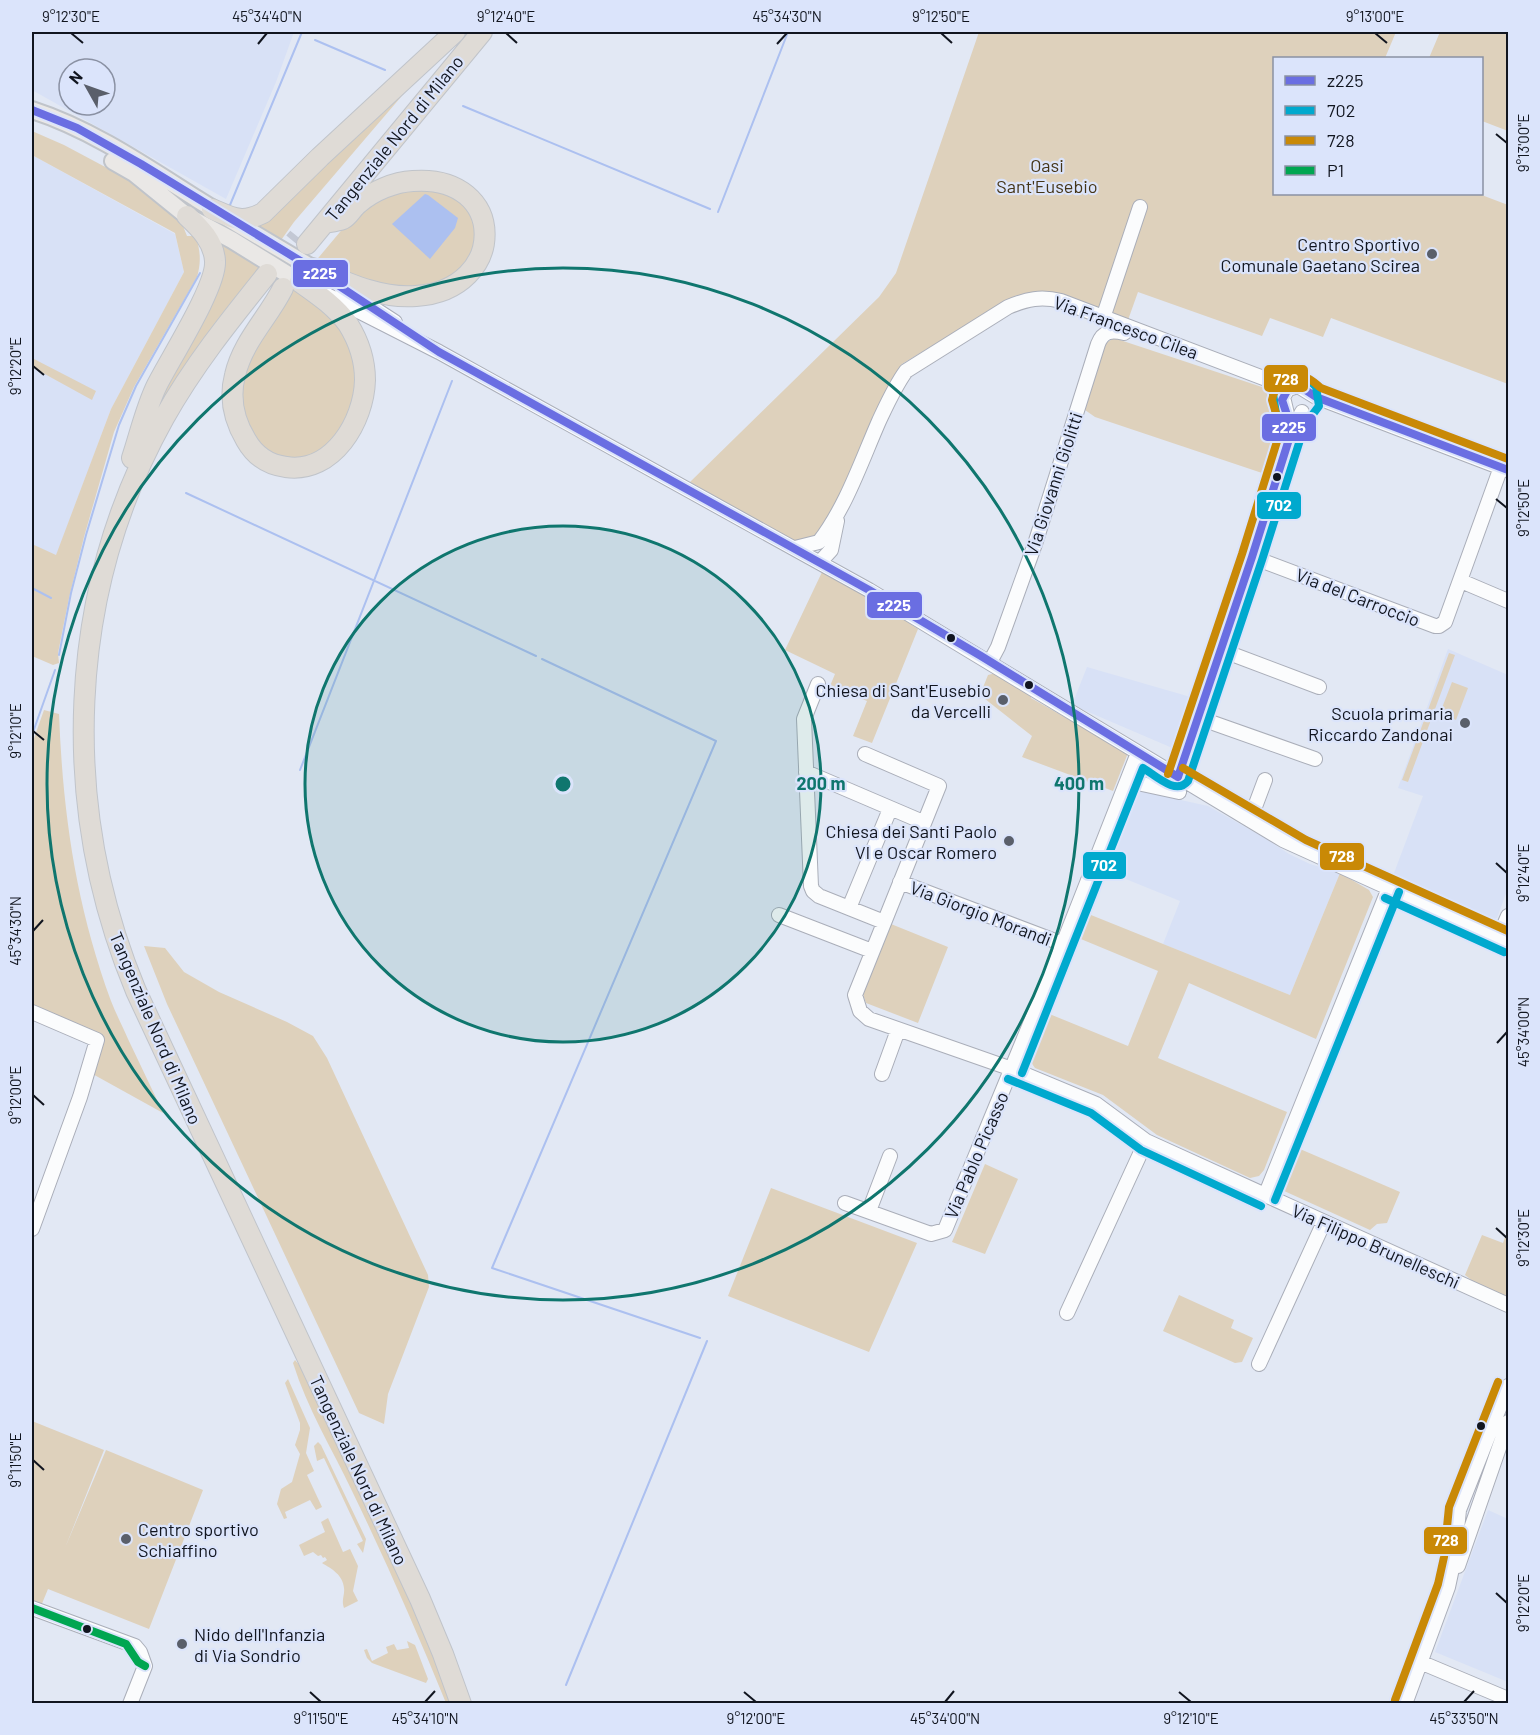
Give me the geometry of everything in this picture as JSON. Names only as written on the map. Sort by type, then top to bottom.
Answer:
[{"type":"highway","points":[[212,209],[241,220],[254,218],[263,213],[455,32]]},
{"type":"highway","name":"Tangenziale Nord di Milano","points":[[466,32],[302,241],[325,223],[482,32]]},
{"type":"highway","points":[[288,279],[352,285],[387,294],[427,295],[452,287],[466,278],[481,257],[484,242],[483,219],[472,200],[461,189],[432,181],[410,181],[389,186],[363,199],[344,218],[325,223]]},
{"type":"highway","points":[[101,579],[100,556],[156,386],[215,270],[215,260],[210,244],[198,226],[186,216]]},
{"type":"highway","points":[[288,279],[333,307],[348,325],[361,354],[365,379],[357,418],[343,441],[325,458],[313,464],[290,468],[267,462],[250,447],[237,422],[232,398],[235,372],[245,347],[288,279]]},
{"type":"highway","name":"Tangenziale Nord di Milano","points":[[288,279],[198,363],[159,428],[124,506],[101,579],[85,673],[83,768],[92,845],[104,901],[115,937],[155,1035],[420,1599],[444,1654],[461,1704]]},
{"type":"highway","name":"Tangenziale Nord di Milano","points":[[288,279],[225,346],[183,409],[148,476],[128,529],[108,602],[97,676],[95,752],[101,826],[122,918],[144,980],[423,1576],[451,1639],[474,1704]]},
{"type":"main road","points":[[32,110],[76,128],[141,164],[212,209],[235,233],[288,279]]},
{"type":"main road","points":[[32,121],[69,136],[126,168],[186,216],[235,233]]},
{"type":"street","points":[[1104,318],[1140,207]]},
{"type":"street","points":[[288,279],[439,352],[859,584],[1301,849],[1504,939],[1509,916]]},
{"type":"street","name":"Via Francesco Cilea","points":[[818,561],[819,543],[839,513],[896,386],[913,366],[1008,307],[1026,299],[1048,298],[1268,378],[1287,397]]},
{"type":"street","name":"Via Giovanni Giolitti","points":[[990,662],[998,647],[1035,544],[1098,344],[1107,332],[1124,333],[1130,328]]},
{"type":"street","points":[[1287,397],[1301,387],[1331,402],[1505,469]]},
{"type":"street","points":[[1178,777],[1290,436],[1310,399],[1307,392]]},
{"type":"street","points":[[1287,397],[1296,413],[1319,403],[1331,402]]},
{"type":"street","points":[[1287,397],[1290,436]]},
{"type":"street","name":"Via del Carroccio","points":[[1252,557],[1440,626],[1445,622],[1505,469]]},
{"type":"street","name":"Via Francesco Cilea","points":[[831,550],[839,513]]},
{"type":"street","points":[[795,548],[819,543]]},
{"type":"street","points":[[818,561],[831,550],[839,564],[859,584]]},
{"type":"street","points":[[1461,580],[1509,601]]},
{"type":"street","points":[[1221,650],[1319,687]]},
{"type":"street","points":[[818,684],[805,714],[813,891],[819,896],[884,922]]},
{"type":"street","points":[[1199,718],[1315,759]]},
{"type":"street","name":"Via Pablo Picasso","points":[[845,1203],[931,1234],[945,1230],[1063,944],[1138,753]]},
{"type":"street","points":[[779,915],[872,951],[939,786],[865,754]]},
{"type":"street","points":[[806,772],[923,822]]},
{"type":"street","points":[[1250,820],[1265,780]]},
{"type":"street","points":[[1128,781],[1179,792]]},
{"type":"street","points":[[849,908],[890,809]]},
{"type":"street","name":"Via Giorgio Morandi","points":[[900,882],[1063,944]]},
{"type":"street","points":[[1266,1196],[1389,888]]},
{"type":"street","name":"Via Filippo Brunelleschi","points":[[872,951],[855,995],[860,1011],[869,1019],[1012,1070],[1096,1104],[1146,1141],[1509,1305]]},
{"type":"street","points":[[32,1012],[98,1040],[32,1229]]},
{"type":"street","points":[[882,1074],[898,1030]]},
{"type":"street","points":[[1067,1313],[1146,1141]]},
{"type":"street","points":[[869,1211],[890,1156]]},
{"type":"street","points":[[1259,1364],[1324,1222]]},
{"type":"street","points":[[1448,1587],[1454,1559],[1458,1516],[1509,1386]]},
{"type":"street","points":[[1405,1704],[1468,1539],[1509,1422]]},
{"type":"street","points":[[1474,1472],[1471,1493],[1475,1496],[1490,1472]]},
{"type":"street","points":[[32,1608],[137,1648],[145,1666],[130,1704]]},
{"type":"street","points":[[1420,1662],[1509,1699]]},
{"type":"shaded area","points":[[32,32],[294,32],[276,82],[226,199],[80,117],[117,117],[117,57],[57,57],[57,104],[32,90]]},
{"type":"shaded area","points":[[32,155],[175,234],[184,272],[111,409],[56,556],[32,544]]},
{"type":"shaded area","points":[[1448,649],[1508,675],[1508,888],[1497,918],[1482,922],[1391,881],[1423,796],[1398,788]]},
{"type":"shaded area","points":[[1087,667],[1194,698],[1177,750],[1072,705]]},
{"type":"shaded area","points":[[1131,789],[1208,806],[1289,854],[1310,864],[1340,873],[1290,995],[1163,944],[1180,901],[1101,869]]},
{"type":"shaded area","points":[[1488,1510],[1508,1519],[1508,1682],[1435,1652]]},
{"type":"green space","name":"Oasi Sant'Eusebio","points":[[979,32],[1396,32],[1385,57],[1273,57],[1273,195],[1482,195],[1508,205],[1508,384],[1331,318],[1323,337],[1270,318],[1262,336],[1138,292],[1128,320],[1049,293],[1029,293],[1015,296],[902,364],[890,382],[825,528],[814,537],[801,542],[792,540],[690,482],[879,297],[896,273]]},
{"type":"green space","points":[[1440,32],[1508,32],[1508,131],[1483,121],[1483,57],[1429,57]]},
{"type":"green space","points":[[424,70],[294,222],[279,243],[250,227]]},
{"type":"green space","points":[[32,131],[124,177],[127,174],[181,221],[187,236],[195,236],[200,257],[197,277],[134,387],[114,432],[69,598],[58,653],[59,663],[53,665],[32,656],[32,544],[56,555],[111,409],[184,272],[175,233],[32,155]]},
{"type":"green space","points":[[401,186],[462,195],[482,240],[456,281],[391,291],[314,263],[350,220]]},
{"type":"green space","points":[[219,242],[260,266],[260,269],[200,344],[173,384],[150,426]]},
{"type":"green space","points":[[295,287],[343,325],[361,378],[341,438],[304,463],[261,452],[237,397],[259,332]]},
{"type":"green space","points":[[1114,338],[1268,389],[1281,435],[1265,474],[1095,417],[1085,410],[1106,343]]},
{"type":"green space","points":[[34,359],[96,391],[92,400],[32,367]]},
{"type":"green space","points":[[823,570],[918,629],[872,743],[853,736],[867,701],[830,686],[835,674],[785,650]]},
{"type":"green space","points":[[1449,653],[1455,655],[1408,782],[1402,780]]},
{"type":"green space","points":[[996,673],[1031,695],[1031,698],[1128,753],[1113,791],[1022,757],[1032,736],[980,695],[988,675]]},
{"type":"green space","points":[[1452,682],[1468,688],[1456,720],[1440,713]]},
{"type":"green space","points":[[44,710],[59,714],[64,788],[73,860],[99,965],[115,1011],[163,1113],[89,1072],[102,1036],[32,1007],[32,744]]},
{"type":"green space","points":[[1340,873],[1369,890],[1373,897],[1316,1039],[1189,983],[1158,1058],[1287,1112],[1264,1170],[1259,1176],[1250,1178],[1157,1135],[1103,1095],[1035,1068],[1031,1062],[1031,1048],[1047,1013],[1128,1046],[1158,971],[1076,937],[1086,913],[1290,995]]},
{"type":"green space","points":[[891,924],[948,947],[918,1023],[866,1003],[863,994]]},
{"type":"green space","points":[[144,946],[165,948],[184,972],[219,992],[313,1036],[327,1058],[428,1275],[429,1287],[388,1394],[384,1424],[359,1413],[167,1004]]},
{"type":"green space","points":[[1300,1149],[1400,1192],[1387,1223],[1377,1224],[1370,1230],[1282,1190]]},
{"type":"green space","points":[[985,1164],[1018,1179],[985,1254],[952,1242]]},
{"type":"green space","points":[[771,1188],[917,1243],[869,1352],[728,1296]]},
{"type":"green space","points":[[1508,1229],[1508,1298],[1475,1283],[1465,1275],[1482,1235],[1503,1243]]},
{"type":"green space","points":[[1179,1295],[1234,1320],[1231,1328],[1253,1338],[1242,1362],[1235,1363],[1163,1331]]},
{"type":"green space","points":[[295,1360],[301,1367],[379,1534],[417,1618],[451,1703],[446,1703],[377,1544],[313,1412],[293,1363]]},
{"type":"green space","points":[[288,1379],[310,1428],[306,1453],[314,1471],[307,1475],[322,1507],[316,1510],[310,1500],[285,1512],[287,1518],[284,1519],[277,1504],[281,1489],[292,1482],[300,1454],[295,1445],[300,1423],[285,1383]]},
{"type":"green space","name":"Centro sportivo Schiaffino","points":[[32,1421],[104,1450],[65,1548],[106,1450],[203,1490],[149,1629],[48,1589],[41,1606],[32,1602]]},
{"type":"green space","points":[[318,1442],[366,1539],[363,1553],[357,1544],[363,1541],[324,1458],[317,1461],[314,1446]]},
{"type":"green space","points":[[328,1518],[343,1552],[350,1549],[358,1566],[353,1591],[358,1601],[344,1608],[344,1588],[339,1576],[322,1563],[327,1560],[325,1557],[313,1552],[304,1556],[299,1545],[325,1532],[321,1522]]},
{"type":"green space","points":[[407,1641],[415,1645],[428,1679],[426,1683],[372,1663],[364,1650],[367,1649],[372,1661],[388,1653],[386,1647],[394,1644],[397,1650],[409,1648]]},
{"type":"water","points":[[425,194],[458,218],[455,228],[430,259],[392,224]]},
{"type":"waterway","points":[[230,205],[302,32]]},
{"type":"waterway","points":[[718,212],[788,32]]},
{"type":"waterway","points":[[315,40],[385,70]]},
{"type":"waterway","points":[[463,106],[710,209]]},
{"type":"waterway","points":[[59,655],[71,593],[86,535],[119,425],[136,386],[200,273]]},
{"type":"waterway","points":[[300,770],[452,381]]},
{"type":"waterway","points":[[186,493],[536,656]]},
{"type":"waterway","points":[[32,588],[51,598]]},
{"type":"waterway","points":[[542,659],[716,741],[492,1268],[700,1338]]},
{"type":"waterway","points":[[32,735],[55,670]]},
{"type":"waterway","points":[[566,1685],[707,1341]]},
{"type":"tunnel","points":[[275,265],[298,237]]},
{"type":"transit line","name":"z225","points":[[32,110],[77,128],[141,164],[312,268],[439,352],[869,590],[1178,777]]},
{"type":"transit line","name":"728","points":[[1168,774],[1242,554],[1279,435],[1278,420],[1272,400],[1276,389],[1283,381],[1292,376],[1306,378],[1321,388],[1508,459]]},
{"type":"transit line","name":"702","points":[[1022,1073],[1143,768],[1172,785],[1183,785],[1188,781],[1300,440],[1307,422],[1319,406],[1316,387],[1299,376],[1287,378],[1273,393],[1279,435]]},
{"type":"transit line","name":"z225","points":[[1178,777],[1290,436],[1288,418],[1282,400],[1288,389],[1301,387],[1316,397],[1508,470]]},
{"type":"transit line","name":"728","points":[[1183,768],[1306,840],[1508,931]]},
{"type":"transit line","name":"702","points":[[1275,1200],[1399,892]]},
{"type":"transit line","name":"702","points":[[1385,898],[1504,952]]},
{"type":"transit line","name":"702","points":[[1008,1079],[1091,1113],[1141,1150],[1261,1206]]},
{"type":"transit line","name":"728","points":[[1395,1700],[1438,1584],[1444,1557],[1449,1507],[1498,1382]]},
{"type":"transit line","name":"P1","points":[[32,1608],[126,1644],[138,1662],[145,1666]]},
{"type":"place","name":"Centro Sportivo Comunale Gaetano Scirea","points":[[1432,254]]},
{"type":"place","name":"Chiesa di Sant'Eusebio da Vercelli","points":[[1003,700]]},
{"type":"place","name":"Scuola primaria Riccardo Zandonai","points":[[1465,723]]},
{"type":"place","name":"Chiesa dei Santi Paolo VI e Oscar Romero","points":[[1009,841]]},
{"type":"place","name":"Centro sportivo Schiaffino","points":[[126,1539]]},
{"type":"place","name":"Nido dell'Infanzia di Via Sondrio","points":[[182,1644]]}]
